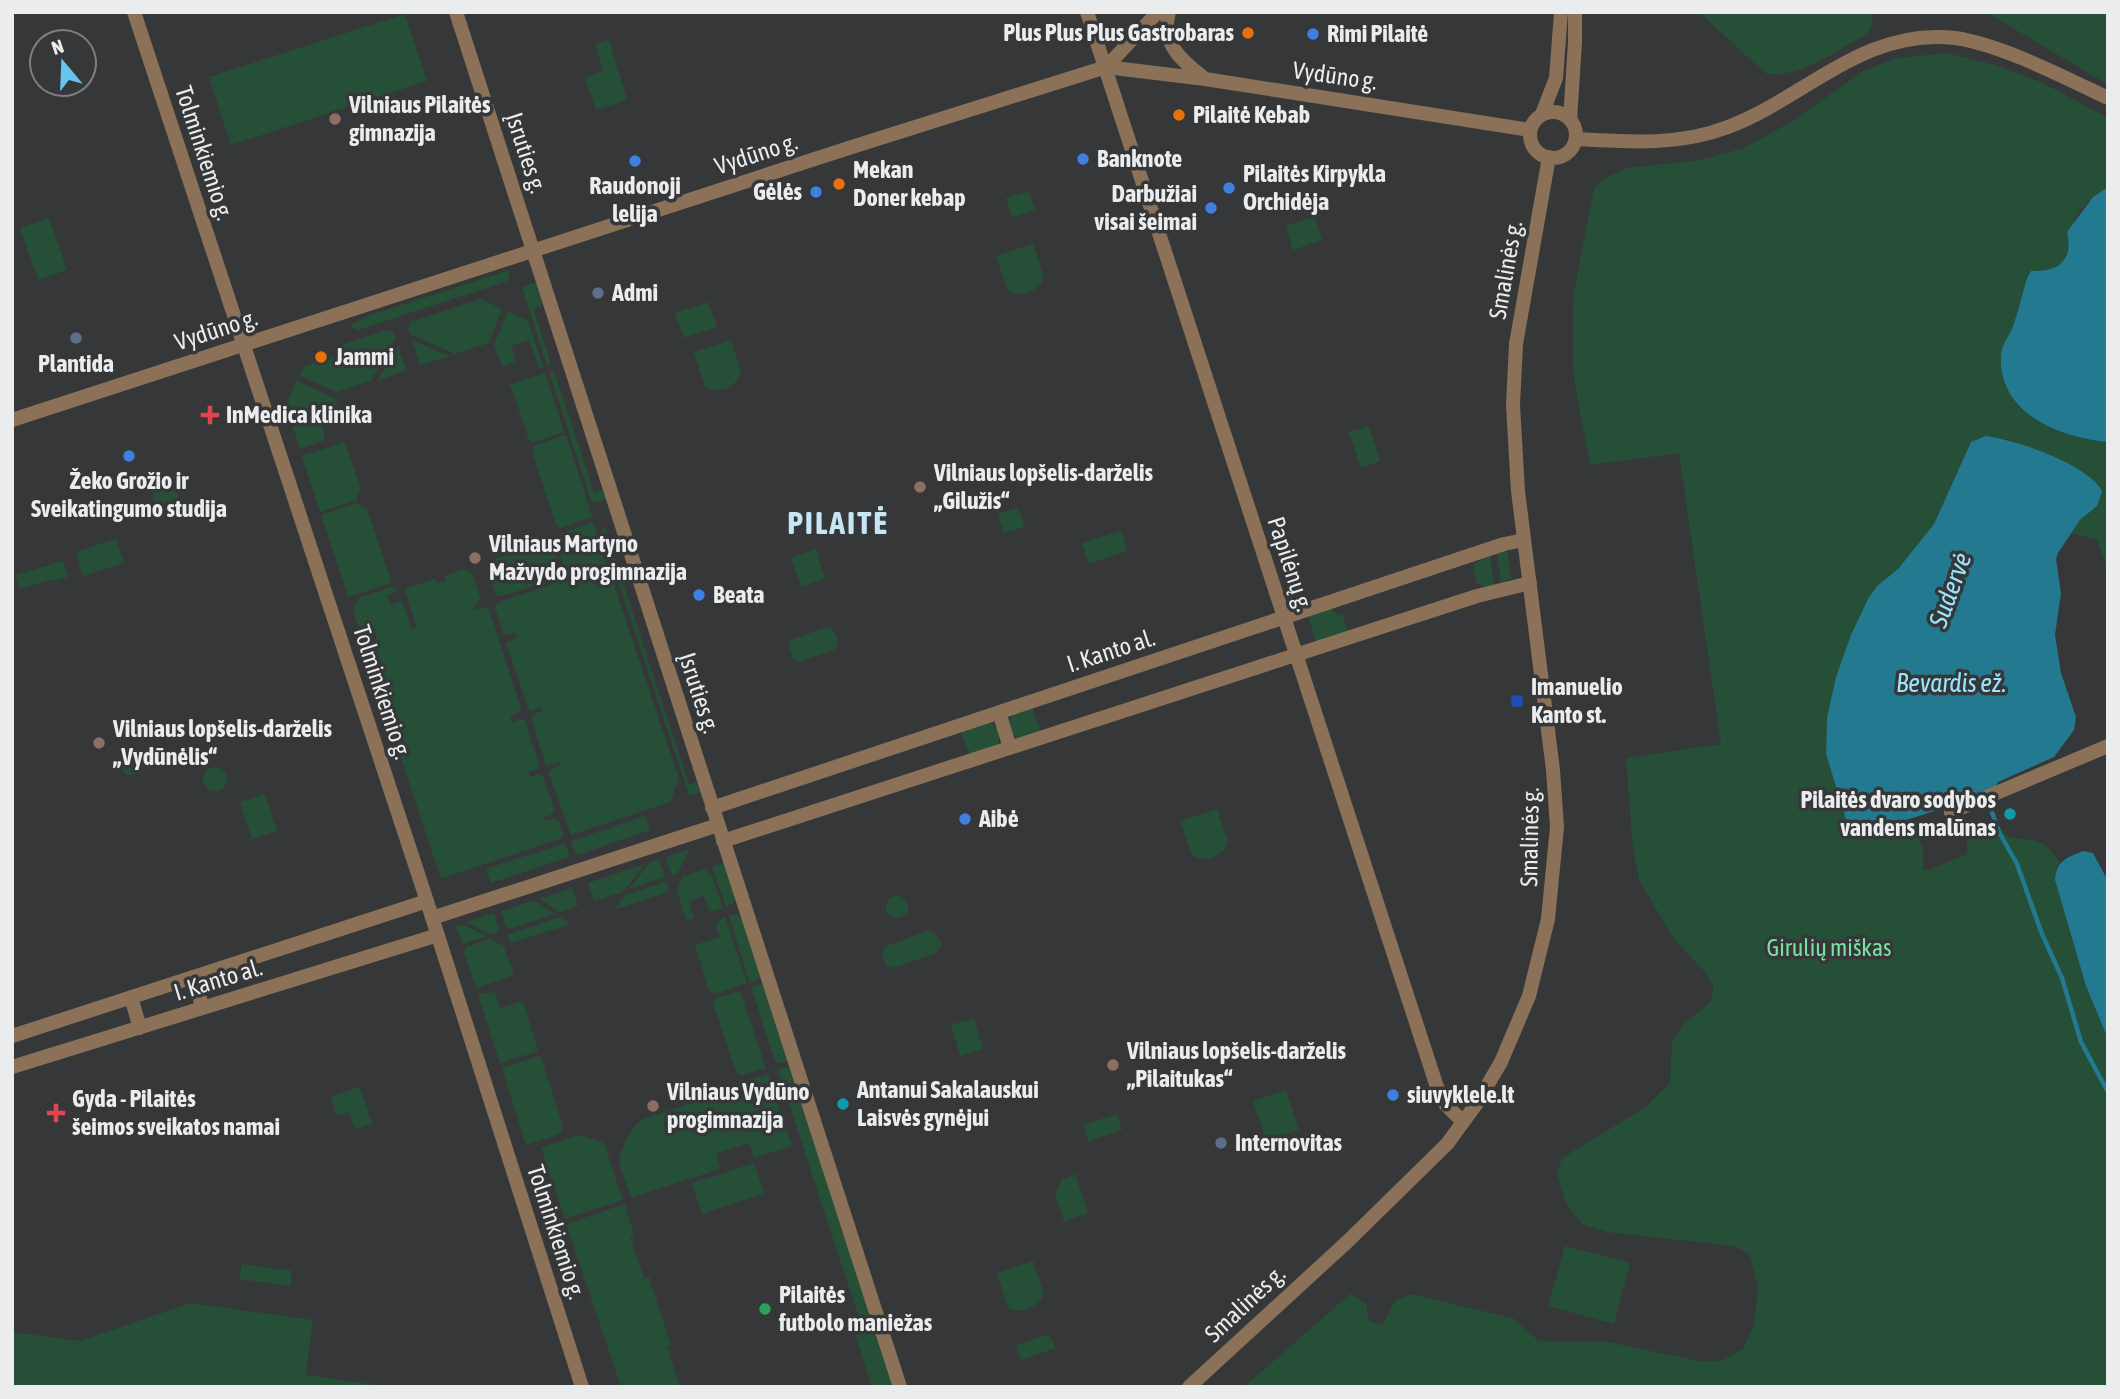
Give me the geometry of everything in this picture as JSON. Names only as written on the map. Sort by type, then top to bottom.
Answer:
[{"type":"street","name":"Tolminkiemio g.","points":[[134,12],[427,901],[582,1387]]},
{"type":"street","name":"Įsruties g.","points":[[456,12],[900,1387]]},
{"type":"street","name":"Papilėnų g.","points":[[1087,12],[1438,1091],[1450,1111],[1463,1122]]},
{"type":"street","points":[[1106,67],[1158,12]]},
{"type":"street","points":[[1168,12],[1168,40],[1182,60],[1205,79]]},
{"type":"street","points":[[1542,114],[1556,78],[1561,12]]},
{"type":"street","points":[[1570,120],[1576,42],[1575,12]]},
{"type":"street","points":[[1576,139],[1645,142],[1714,132],[1751,117],[1859,54],[1919,38],[1957,38],[1996,50],[2063,76],[2108,98]]},
{"type":"street","name":"Vydūno g.","points":[[12,420],[1106,67],[1205,79],[1530,130]]},
{"type":"street","points":[[1554,111],[1570,120],[1574,125],[1576,139],[1563,155],[1549,158],[1536,150],[1532,144],[1530,130],[1536,118],[1554,111]]},
{"type":"street","name":"Smalinės g.","points":[[1189,1387],[1436,1156],[1463,1122],[1501,1062],[1520,1021],[1538,966],[1550,907],[1556,803],[1514,448],[1513,405],[1516,344],[1549,158]]},
{"type":"street","name":"I. Kanto al.","points":[[712,808],[1504,544],[1524,540]]},
{"type":"street","points":[[723,841],[1477,596],[1530,583]]},
{"type":"street","points":[[999,712],[1010,748]]},
{"type":"street","points":[[1951,812],[2108,746]]},
{"type":"street","points":[[432,918],[718,825]]},
{"type":"street","name":"I. Kanto al.","points":[[12,1036],[427,901]]},
{"type":"street","name":"I. Kanto al.","points":[[12,1067],[438,935]]},
{"type":"street","points":[[193,977],[203,1008]]},
{"type":"street","points":[[131,998],[140,1028]]},
{"type":"green space","points":[[1699,12],[1871,12],[1873,22],[1867,34],[1831,55],[1804,68],[1777,74],[1765,73]]},
{"type":"green space","points":[[1986,12],[2108,12],[2108,84],[2095,77]]},
{"type":"green space","points":[[405,14],[427,81],[231,145],[209,77]]},
{"type":"green space","points":[[609,40],[627,100],[596,110],[585,77],[603,71],[595,44]]},
{"type":"green space","name":"Girulių miškas","points":[[1946,53],[1995,65],[2043,83],[2108,118],[2108,187],[2078,214],[2062,263],[2046,270],[2031,271],[2001,356],[2002,376],[2009,393],[2020,407],[2052,428],[2070,435],[2108,442],[2108,570],[2097,540],[2072,533],[2080,520],[2097,506],[2077,469],[2006,439],[1971,442],[1934,524],[1898,569],[1877,586],[1827,718],[1826,754],[1846,819],[1887,826],[1913,819],[1923,849],[1923,870],[1967,854],[1967,838],[1986,820],[2000,827],[2007,836],[2041,843],[2060,862],[2055,880],[2086,986],[2108,1039],[2108,1387],[1244,1387],[1350,1294],[1366,1304],[1369,1321],[1382,1325],[1396,1300],[1410,1294],[1513,1318],[1539,1341],[1603,1341],[1703,1362],[1723,1360],[1743,1349],[1754,1325],[1758,1287],[1749,1254],[1734,1246],[1606,1232],[1582,1224],[1566,1204],[1557,1175],[1562,1158],[1646,1107],[1670,1083],[1672,1042],[1685,1023],[1711,1002],[1714,987],[1704,971],[1674,939],[1639,880],[1633,848],[1626,758],[1721,744],[1679,453],[1590,465],[1573,373],[1573,298],[1594,188],[1608,176],[1628,168],[1701,160],[1744,148],[1793,121],[1865,70],[1898,58]]},
{"type":"green space","points":[[1029,191],[1035,210],[1012,217],[1006,198]]},
{"type":"green space","points":[[1315,217],[1322,240],[1293,250],[1286,226]]},
{"type":"green space","points":[[49,218],[67,270],[38,280],[20,228]]},
{"type":"green space","points":[[1033,244],[1044,278],[1029,292],[1019,294],[1008,291],[996,256]]},
{"type":"green space","points":[[510,270],[508,281],[358,330],[349,326],[367,316]]},
{"type":"green space","points":[[536,282],[542,302],[541,306],[533,309],[551,364],[547,366],[522,287]]},
{"type":"green space","points":[[481,299],[502,309],[489,343],[455,354],[410,334],[408,328],[411,322]]},
{"type":"green space","points":[[708,302],[717,327],[684,338],[675,313]]},
{"type":"green space","points":[[508,311],[528,321],[543,367],[539,368],[529,340],[511,346],[516,362],[502,367],[494,345]]},
{"type":"green space","points":[[387,330],[394,333],[396,338],[371,381],[336,392],[299,375],[305,366],[344,353],[342,345]]},
{"type":"green space","points":[[412,340],[449,356],[420,365]]},
{"type":"green space","points":[[731,340],[741,374],[726,389],[705,387],[694,352]]},
{"type":"green space","points":[[398,345],[406,370],[377,381]]},
{"type":"green space","points":[[554,371],[594,492],[603,490],[606,499],[592,503],[549,372]]},
{"type":"green space","points":[[545,373],[564,432],[534,442],[529,440],[512,389],[508,385]]},
{"type":"green space","points":[[296,380],[335,399],[342,419],[322,426],[325,437],[323,441],[300,449],[286,406]]},
{"type":"green space","points":[[1369,426],[1380,461],[1361,468],[1349,432]]},
{"type":"green space","points":[[566,435],[592,517],[561,528],[556,525],[532,451],[535,445]]},
{"type":"green space","points":[[345,442],[361,489],[357,500],[320,512],[302,456]]},
{"type":"green space","points":[[166,486],[175,490],[179,499],[175,508],[166,512],[157,508],[153,499],[157,490]]},
{"type":"green space","points":[[358,503],[360,507],[367,509],[391,581],[348,597],[321,515]]},
{"type":"green space","points":[[1018,508],[1025,527],[1004,533],[998,514]]},
{"type":"green space","points":[[593,522],[679,779],[670,802],[571,835],[549,774],[560,762],[546,765],[531,719],[542,711],[541,707],[531,711],[528,708],[506,643],[518,637],[516,633],[504,635],[495,608],[499,602],[568,579],[556,541],[562,533]]},
{"type":"green space","points":[[605,528],[689,784],[696,782],[700,792],[689,795],[601,529]]},
{"type":"green space","points":[[1121,531],[1127,551],[1089,564],[1082,543]]},
{"type":"green space","points":[[116,539],[124,563],[83,576],[76,552]]},
{"type":"green space","points":[[548,541],[552,542],[561,573],[559,578],[502,596],[496,595],[487,567],[492,560]]},
{"type":"green space","points":[[816,549],[825,579],[801,587],[791,557]]},
{"type":"green space","points":[[1507,549],[1511,578],[1501,583],[1497,553]]},
{"type":"green space","points":[[1490,555],[1494,586],[1487,588],[1477,583],[1474,571],[1475,563]]},
{"type":"green space","points":[[63,561],[68,577],[20,589],[16,575]]},
{"type":"green space","points":[[463,569],[472,573],[481,600],[474,605],[475,610],[485,607],[489,609],[521,709],[510,717],[512,722],[525,720],[539,764],[537,769],[528,772],[530,777],[538,774],[543,776],[555,810],[553,814],[544,817],[545,821],[559,821],[563,835],[562,838],[443,878],[440,876],[364,645],[377,640],[376,634],[362,638],[353,610],[359,598],[392,587],[398,591],[387,595],[390,605],[402,601],[412,630],[416,626],[405,591],[407,588],[434,579],[438,583],[445,581],[446,575]]},
{"type":"green space","points":[[1330,608],[1336,614],[1342,614],[1349,634],[1317,644],[1308,616]]},
{"type":"green space","points":[[828,627],[834,631],[838,643],[836,649],[798,662],[793,659],[788,646],[790,640]]},
{"type":"green space","points":[[1032,706],[1041,733],[1019,740],[1011,728],[1012,714]]},
{"type":"green space","points":[[990,722],[999,732],[997,746],[970,756],[960,729]]},
{"type":"green space","points":[[131,751],[142,758],[143,763],[136,774],[131,775],[120,768],[119,763],[126,752]]},
{"type":"green space","points":[[215,767],[223,771],[227,779],[223,787],[215,791],[207,787],[203,779],[207,771]]},
{"type":"green space","points":[[265,794],[277,831],[252,839],[240,802]]},
{"type":"green space","points":[[1217,809],[1228,843],[1213,858],[1192,856],[1180,821]]},
{"type":"green space","points":[[645,816],[650,830],[578,855],[575,853],[571,841]]},
{"type":"green space","points":[[565,843],[568,857],[491,883],[486,869]]},
{"type":"green space","points":[[690,849],[677,874],[672,876],[666,857]]},
{"type":"green space","points":[[659,859],[665,877],[629,889],[650,862]]},
{"type":"green space","points":[[724,863],[735,898],[733,903],[726,907],[712,867]]},
{"type":"green space","points":[[645,864],[623,892],[594,901],[588,883]]},
{"type":"green space","points":[[706,869],[708,875],[711,874],[723,908],[710,912],[704,896],[689,901],[694,918],[686,920],[677,890],[683,876]]},
{"type":"green space","points":[[667,881],[667,892],[614,910],[625,895]]},
{"type":"green space","points":[[572,888],[578,906],[560,912],[539,899]]},
{"type":"green space","points":[[897,896],[905,899],[908,907],[905,915],[897,918],[889,915],[886,907],[889,899]]},
{"type":"green space","points":[[534,900],[555,914],[510,929],[506,927],[501,911]]},
{"type":"green space","points":[[494,913],[499,929],[491,935],[467,922]]},
{"type":"green space","points":[[736,914],[742,918],[761,979],[750,983],[729,916]]},
{"type":"green space","points":[[560,917],[571,924],[511,943],[508,934]]},
{"type":"green space","points":[[725,917],[747,983],[716,994],[709,991],[695,945],[720,937],[716,926]]},
{"type":"green space","points":[[462,924],[487,936],[462,944],[456,926]]},
{"type":"green space","points":[[927,931],[935,933],[940,940],[941,947],[936,953],[893,968],[886,965],[882,953],[886,946]]},
{"type":"green space","points":[[490,939],[504,946],[514,975],[476,988],[464,952],[466,947]]},
{"type":"green space","points":[[763,983],[789,1061],[776,1064],[751,987]]},
{"type":"green space","points":[[740,991],[766,1068],[742,1075],[736,1072],[713,1003],[716,998]]},
{"type":"green space","points":[[495,993],[500,1008],[523,1001],[538,1050],[536,1052],[500,1063],[478,995]]},
{"type":"green space","points":[[974,1018],[983,1049],[960,1056],[951,1025]]},
{"type":"green space","points":[[541,1057],[563,1127],[560,1134],[526,1145],[502,1068]]},
{"type":"green space","points":[[790,1066],[894,1387],[872,1387],[855,1334],[863,1330],[778,1070]]},
{"type":"green space","points":[[768,1074],[792,1146],[754,1158],[749,1143],[716,1154],[720,1169],[631,1198],[619,1162],[622,1148],[633,1128],[641,1120],[736,1088],[742,1082]]},
{"type":"green space","points":[[360,1087],[372,1124],[355,1129],[349,1112],[336,1115],[331,1096]]},
{"type":"green space","points":[[1286,1090],[1299,1130],[1266,1140],[1253,1101]]},
{"type":"green space","points":[[1117,1114],[1122,1130],[1088,1141],[1083,1125]]},
{"type":"green space","points":[[580,1135],[604,1143],[623,1200],[565,1219],[541,1147]]},
{"type":"green space","points":[[754,1163],[764,1193],[702,1214],[692,1183]]},
{"type":"green space","points":[[1075,1174],[1088,1213],[1064,1221],[1055,1194],[1062,1179]]},
{"type":"green space","points":[[625,1204],[634,1236],[630,1237],[644,1278],[649,1277],[671,1345],[667,1347],[680,1387],[621,1387],[566,1224]]},
{"type":"green space","points":[[1565,1246],[1630,1263],[1614,1324],[1548,1306]]},
{"type":"green space","points":[[1033,1261],[1044,1294],[1029,1309],[1008,1308],[997,1273]]},
{"type":"green space","points":[[242,1264],[292,1271],[290,1286],[239,1279]]},
{"type":"green space","points":[[191,1303],[313,1320],[306,1375],[390,1387],[12,1387],[12,1332],[80,1341]]},
{"type":"green space","points":[[1049,1334],[1055,1348],[1021,1360],[1016,1345]]},
{"type":"water","points":[[2108,187],[2108,442],[2070,435],[2035,419],[2010,393],[2003,376],[2001,356],[2031,271],[2050,269],[2062,262],[2068,250],[2067,232],[2093,197]]},
{"type":"water","name":"Bevardis ež.","points":[[1986,436],[2015,442],[2067,463],[2094,481],[2102,491],[2097,506],[2080,520],[2056,559],[2061,593],[2055,635],[2061,673],[2076,717],[2074,730],[2054,757],[1998,782],[1985,792],[1908,820],[1859,830],[1846,819],[1826,754],[1827,718],[1836,677],[1868,599],[1877,586],[1898,569],[1934,524],[1971,442]]},
{"type":"water","points":[[2084,851],[2093,853],[2108,881],[2108,1039],[2086,986],[2055,880],[2060,864],[2072,855]]},
{"type":"waterway","name":"Sudervė","points":[[1989,804],[1999,832],[2017,864],[2042,934],[2062,978],[2081,1042],[2108,1092]]},
{"type":"place","name":"Plus Plus Plus Gastrobaras","points":[[1248,33]]},
{"type":"place","name":"Rimi Pilaitė","points":[[1313,34]]},
{"type":"place","name":"Pilaitė Kebab","points":[[1179,115]]},
{"type":"place","name":"Vilniaus Pilaitės gimnazija","points":[[335,119]]},
{"type":"place","name":"Banknote","points":[[1083,159]]},
{"type":"place","name":"Raudonoji lelija","points":[[635,161]]},
{"type":"place","name":"Mekan Doner kebap","points":[[839,184]]},
{"type":"place","name":"Pilaitės Kirpykla Orchidėja","points":[[1229,188]]},
{"type":"place","name":"Gėlės","points":[[816,192]]},
{"type":"place","name":"Darbužiai visai šeimai","points":[[1211,208]]},
{"type":"place","name":"Admi","points":[[598,293]]},
{"type":"place","name":"Plantida","points":[[76,338]]},
{"type":"place","name":"Jammi","points":[[321,357]]},
{"type":"place","name":"InMedica klinika","points":[[210,415]]},
{"type":"place","name":"Žeko Grožio ir Sveikatingumo studija","points":[[129,456]]},
{"type":"place","name":"Vilniaus lopšelis-darželis „Gilužis“","points":[[920,487]]},
{"type":"place","name":"Vilniaus Martyno Mažvydo progimnazija","points":[[475,558]]},
{"type":"place","name":"Beata","points":[[699,595]]},
{"type":"place","name":"Imanuelio Kanto st.","points":[[1517,701]]},
{"type":"place","name":"Vilniaus lopšelis-darželis „Vydūnėlis“","points":[[99,743]]},
{"type":"place","name":"Pilaitės dvaro sodybos vandens malūnas","points":[[2010,814]]},
{"type":"place","name":"Aibė","points":[[965,819]]},
{"type":"place","name":"Vilniaus lopšelis-darželis „Pilaitukas“","points":[[1113,1065]]},
{"type":"place","name":"siuvyklele.lt","points":[[1393,1095]]},
{"type":"place","name":"Antanui Sakalauskui Laisvės gynėjui","points":[[843,1104]]},
{"type":"place","name":"Vilniaus Vydūno progimnazija","points":[[653,1106]]},
{"type":"place","name":"Gyda - Pilaitės šeimos sveikatos namai","points":[[56,1113]]},
{"type":"place","name":"Internovitas","points":[[1221,1143]]},
{"type":"place","name":"Pilaitės futbolo maniežas","points":[[765,1309]]},
{"type":"district","name":"PILAITĖ","points":[[838,523]]}]
